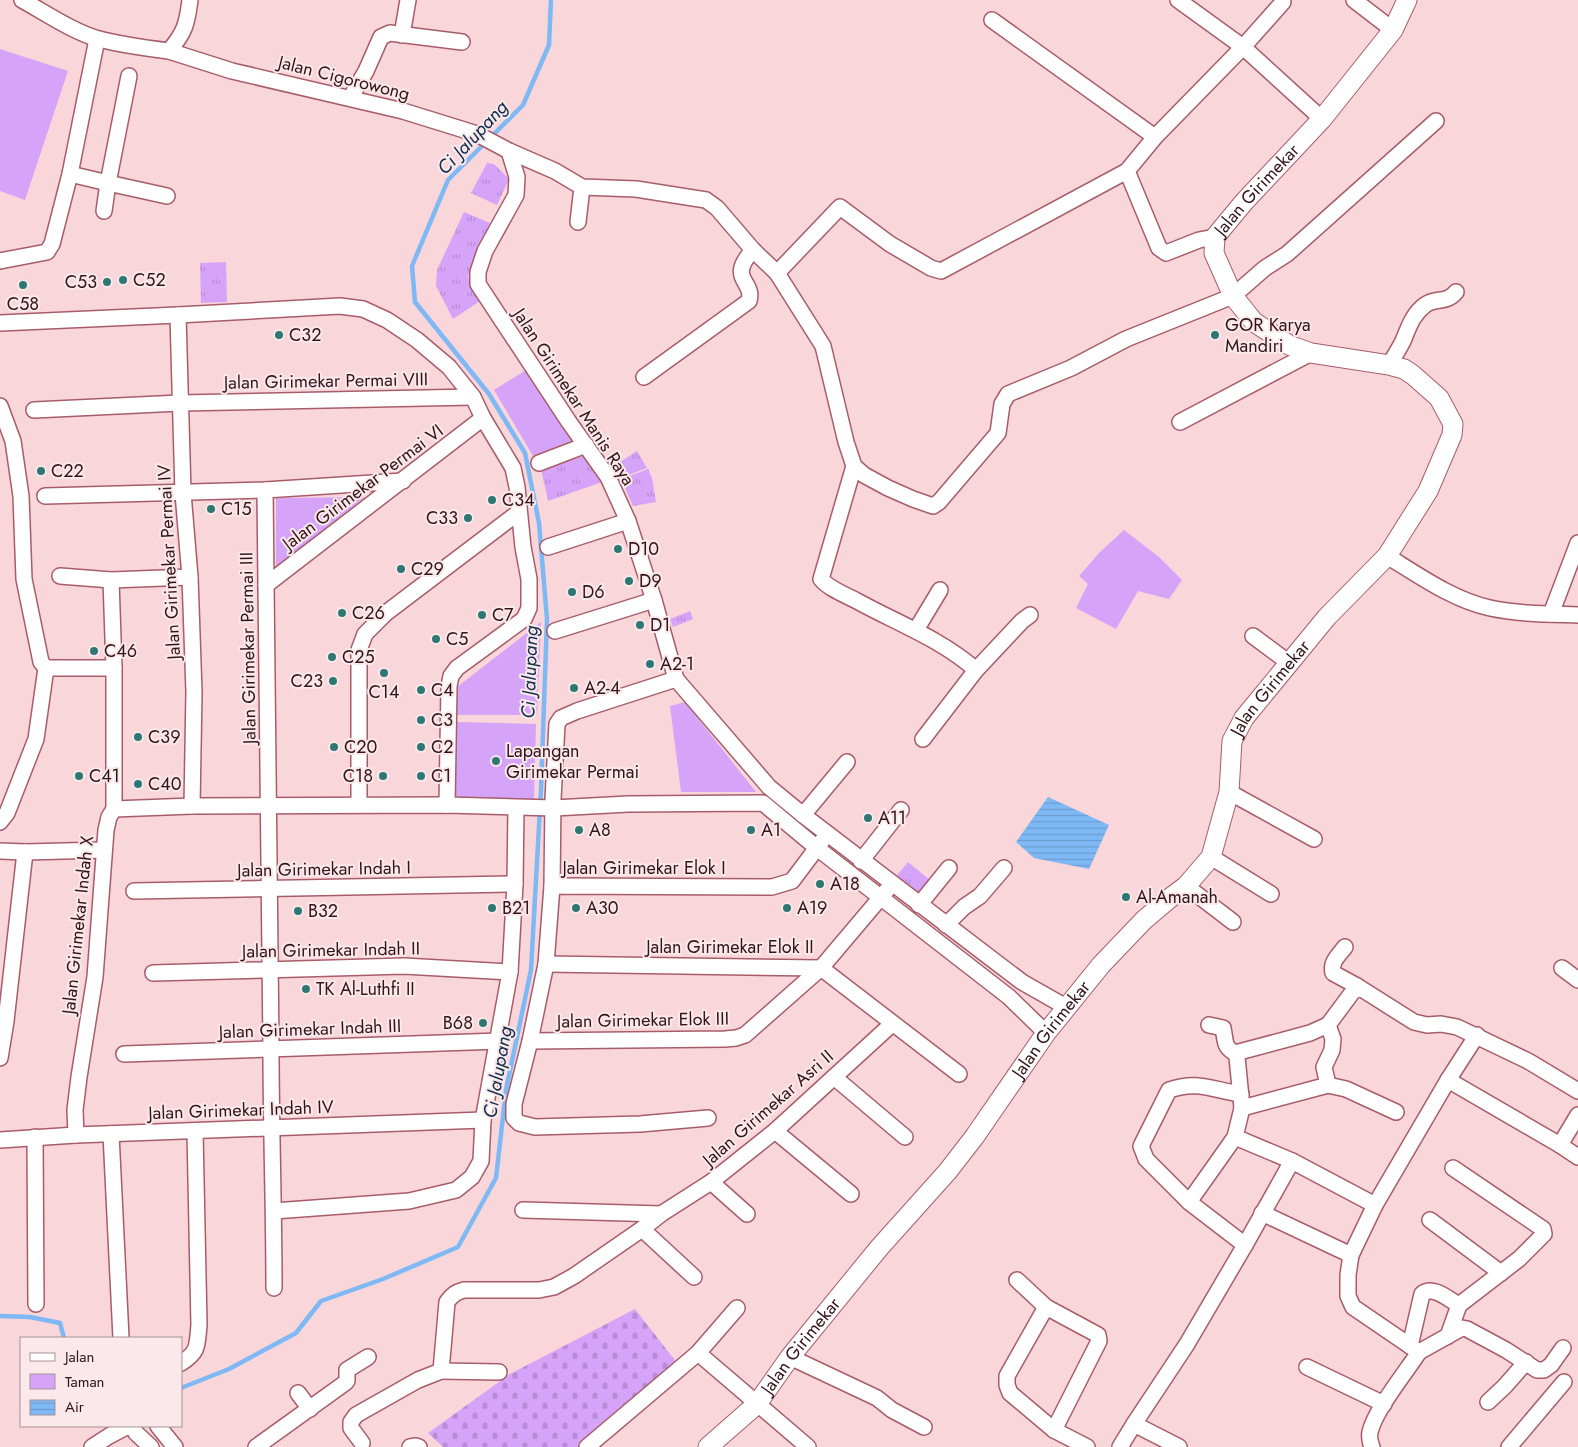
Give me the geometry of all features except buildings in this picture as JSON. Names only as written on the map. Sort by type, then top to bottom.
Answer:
[{"type":"street","name":"Jalan Cigorowong","points":[[22,0],[60,22],[97,39],[169,50],[232,71],[403,110],[477,134],[555,171],[582,187],[636,190],[706,200],[717,208],[753,250],[777,273],[823,346],[846,442],[854,466]]},
{"type":"street","points":[[169,50],[187,25],[190,0]]},
{"type":"street","points":[[402,35],[408,0]]},
{"type":"street","points":[[1178,0],[1243,47],[1322,119]]},
{"type":"street","points":[[1354,0],[1393,30]]},
{"type":"street","name":"Jalan Girimekar","points":[[708,1447],[757,1404],[790,1358],[879,1248],[948,1171],[975,1136],[1046,1033],[1100,965],[1144,920],[1186,886],[1211,857],[1229,792],[1230,750],[1237,729],[1288,662],[1327,617],[1387,556],[1428,491],[1451,440],[1450,419],[1439,398],[1414,375],[1404,369],[1311,353],[1289,345],[1254,322],[1233,296],[1214,253],[1215,236],[1244,202],[1322,119],[1393,30],[1407,0]]},
{"type":"street","points":[[777,273],[840,207],[890,244],[931,268],[943,270],[1127,171],[1155,137],[1243,47],[1283,2]]},
{"type":"street","points":[[992,20],[1155,137]]},
{"type":"street","points":[[351,98],[366,71],[381,37],[390,34],[462,42]]},
{"type":"street","points":[[0,261],[47,252],[52,244],[70,174],[97,39]]},
{"type":"street","points":[[104,211],[129,76]]},
{"type":"street","points":[[976,670],[959,656],[916,630],[877,612],[820,580],[854,466],[864,475],[913,500],[929,506],[936,505],[998,433],[1002,404],[1008,394],[1071,368],[1126,339],[1233,296],[1265,268],[1287,254],[1436,121]]},
{"type":"street","name":"Jalan Girimekar Manis Raya","points":[[508,150],[517,176],[516,195],[485,251],[478,272],[478,284],[569,422],[608,477],[628,521],[654,600],[676,679],[769,787],[802,815],[1022,982],[1066,1007]]},
{"type":"street","points":[[1127,171],[1159,248],[1166,253],[1215,236]]},
{"type":"street","points":[[70,174],[167,196]]},
{"type":"street","points":[[578,222],[582,187]]},
{"type":"street","points":[[644,377],[748,300],[750,293],[742,274],[741,266],[753,250]]},
{"type":"street","points":[[1389,365],[1412,319],[1421,309],[1433,302],[1448,300],[1456,292]]},
{"type":"street","points":[[0,322],[178,316],[340,306],[363,309],[387,320],[417,340],[449,367],[473,398],[513,468],[529,579],[529,608],[524,619],[457,668],[451,676],[449,686],[447,805]]},
{"type":"street","name":"Jalan Girimekar Permai IV","points":[[178,316],[183,493],[190,577],[194,692],[192,806]]},
{"type":"street","points":[[1180,422],[1311,353]]},
{"type":"street","name":"Jalan Girimekar Permai VIII","points":[[34,410],[180,403],[473,398]]},
{"type":"street","points":[[0,406],[13,441],[21,496],[24,579],[41,662],[46,668],[36,739],[7,813],[0,822]]},
{"type":"street","name":"Jalan Girimekar Permai VI","points":[[266,585],[483,418]]},
{"type":"street","points":[[539,463],[586,446]]},
{"type":"street","points":[[45,496],[265,490],[403,481]]},
{"type":"street","name":"Jalan Girimekar Permai III","points":[[265,490],[274,1288]]},
{"type":"street","points":[[359,805],[359,650],[365,634],[386,613],[519,512]]},
{"type":"street","points":[[548,547],[628,521]]},
{"type":"street","points":[[1551,614],[1578,542]]},
{"type":"street","points":[[1387,556],[1449,593],[1489,608],[1578,615]]},
{"type":"street","points":[[60,576],[111,580],[190,577]]},
{"type":"street","name":"Jalan Girimekar Indah X","points":[[76,1135],[75,1110],[95,977],[106,830],[109,817],[114,808],[114,668],[111,580]]},
{"type":"street","points":[[916,630],[940,590]]},
{"type":"street","points":[[555,631],[654,600]]},
{"type":"street","points":[[923,739],[976,670],[1022,621],[1030,615]]},
{"type":"street","points":[[1253,636],[1288,662]]},
{"type":"street","points":[[46,668],[114,668]]},
{"type":"street","points":[[552,886],[551,808],[557,724],[561,718],[577,711],[676,679]]},
{"type":"street","points":[[802,815],[847,762]]},
{"type":"street","points":[[763,803],[769,787]]},
{"type":"street","points":[[1229,792],[1314,839]]},
{"type":"street","points":[[114,808],[359,805],[551,808],[628,804],[763,803],[817,848],[1009,997],[1046,1033]]},
{"type":"street","points":[[274,1211],[409,1202],[456,1190],[472,1177],[481,1161],[483,1120],[510,972],[515,884],[516,808]]},
{"type":"street","points":[[861,861],[901,810]]},
{"type":"street","name":"Jalan Girimekar Elok I","points":[[708,1118],[640,1124],[535,1127],[519,1123],[514,1118],[514,1104],[530,1041],[546,964],[552,886],[772,887],[792,881],[827,835]]},
{"type":"street","points":[[0,851],[104,850]]},
{"type":"street","points":[[0,1058],[25,852]]},
{"type":"street","points":[[1211,857],[1271,894]]},
{"type":"street","points":[[919,905],[949,868]]},
{"type":"street","points":[[946,925],[964,907],[980,896],[1004,868]]},
{"type":"street","name":"Jalan Girimekar Indah I","points":[[134,891],[515,884]]},
{"type":"street","name":"Jalan Girimekar Elok II","points":[[546,964],[821,968],[891,884]]},
{"type":"street","points":[[1186,886],[1232,922]]},
{"type":"street","points":[[1345,947],[1335,959],[1332,968],[1333,973],[1414,1022],[1457,1027],[1477,1035],[1528,1061],[1578,1091]]},
{"type":"street","name":"Jalan Girimekar Indah II","points":[[152,973],[404,966],[510,972]]},
{"type":"street","points":[[821,968],[959,1074]]},
{"type":"street","name":"Jalan Girimekar Elok III","points":[[530,1041],[736,1038],[745,1035],[821,968]]},
{"type":"street","points":[[1562,968],[1578,980]]},
{"type":"street","points":[[1238,1054],[1242,1050],[1310,1034],[1328,1025],[1357,986]]},
{"type":"street","name":"Jalan Girimekar Asri II","points":[[440,1371],[447,1302],[456,1292],[464,1290],[539,1290],[554,1288],[574,1276],[642,1230],[661,1214],[711,1182],[775,1131],[892,1024]]},
{"type":"street","points":[[1209,1025],[1223,1028],[1228,1049],[1238,1054]]},
{"type":"street","points":[[1328,1025],[1333,1039],[1332,1050],[1324,1067],[1328,1085]]},
{"type":"street","points":[[1415,1349],[1353,1307],[1349,1302],[1348,1274],[1351,1256],[1375,1205],[1448,1080],[1477,1035]]},
{"type":"street","name":"Jalan Girimekar Indah III","points":[[124,1054],[498,1041]]},
{"type":"street","points":[[1189,1202],[1235,1137],[1242,1101],[1238,1054]]},
{"type":"street","points":[[834,1076],[905,1137]]},
{"type":"street","points":[[1448,1080],[1578,1157]]},
{"type":"street","points":[[1245,1245],[1189,1202],[1146,1159],[1141,1146],[1169,1090],[1184,1085],[1200,1085],[1242,1101],[1328,1085],[1346,1089],[1396,1112]]},
{"type":"street","points":[[1560,1145],[1578,1115]]},
{"type":"street","name":"Jalan Girimekar Indah IV","points":[[0,1140],[76,1135],[483,1120]]},
{"type":"street","points":[[182,1362],[192,1356],[197,1344],[199,1325],[196,1131]]},
{"type":"street","points":[[775,1131],[851,1194]]},
{"type":"street","points":[[111,1134],[121,1337]]},
{"type":"street","points":[[35,1137],[36,1304]]},
{"type":"street","points":[[1235,1137],[1292,1161],[1375,1205]]},
{"type":"street","points":[[1120,1447],[1187,1344],[1292,1161]]},
{"type":"street","points":[[1448,1336],[1459,1305],[1520,1259],[1544,1234],[1543,1229],[1453,1168]]},
{"type":"street","points":[[711,1182],[747,1214]]},
{"type":"street","points":[[523,1210],[661,1214]]},
{"type":"street","points":[[1262,1214],[1351,1256]]},
{"type":"street","points":[[1430,1220],[1501,1273]]},
{"type":"street","points":[[642,1230],[694,1278]]},
{"type":"street","points":[[1017,1280],[1046,1307],[1097,1334],[1099,1341],[1054,1430]]},
{"type":"street","points":[[1372,1447],[1370,1430],[1415,1349],[1422,1294],[1426,1290],[1432,1290],[1459,1305]]},
{"type":"street","points":[[1046,1307],[1007,1376],[1007,1385],[1010,1393],[1054,1430],[1087,1447]]},
{"type":"street","points":[[587,1447],[698,1352],[737,1308]]},
{"type":"street","points":[[1415,1349],[1448,1336],[1462,1328],[1526,1362],[1537,1370],[1544,1370],[1551,1365],[1563,1348]]},
{"type":"street","points":[[698,1352],[808,1447]]},
{"type":"street","points":[[256,1447],[345,1383],[347,1381],[347,1370],[368,1357]]},
{"type":"street","points":[[790,1358],[877,1398],[892,1410],[924,1427]]},
{"type":"street","points":[[1488,1402],[1526,1362]]},
{"type":"street","points":[[1307,1367],[1384,1404]]},
{"type":"street","points":[[362,1443],[351,1428],[350,1422],[356,1416],[418,1380],[440,1371],[499,1372]]},
{"type":"street","points":[[1509,1447],[1564,1382]]},
{"type":"street","points":[[298,1393],[310,1409]]},
{"type":"street","points":[[1134,1424],[1179,1447]]},
{"type":"street","points":[[92,1447],[126,1427]]},
{"type":"street","points":[[133,1427],[136,1433],[151,1447]]},
{"type":"street","points":[[159,1427],[175,1447]]},
{"type":"street","points":[[410,1447],[419,1447]]},
{"type":"green space","points":[[0,49],[68,71],[25,200],[0,191]]},
{"type":"green space","points":[[487,163],[494,164],[509,179],[497,205],[471,193]]},
{"type":"green space","points":[[464,212],[490,223],[468,277],[480,301],[453,319],[436,286],[437,270]]},
{"type":"green space","points":[[226,262],[227,302],[201,303],[200,263]]},
{"type":"green space","points":[[526,370],[574,440],[533,456],[494,390]]},
{"type":"green space","points":[[637,451],[647,468],[620,478],[614,466]]},
{"type":"green space","points":[[585,456],[602,482],[548,501],[541,469]]},
{"type":"green space","points":[[648,469],[652,478],[656,502],[633,506],[621,479]]},
{"type":"green space","points":[[365,497],[276,569],[276,498]]},
{"type":"green space","points":[[1124,530],[1159,557],[1182,580],[1169,599],[1138,591],[1116,629],[1076,608],[1088,584],[1079,576],[1100,552]]},
{"type":"green space","points":[[690,611],[693,619],[673,627],[670,619]]},
{"type":"green space","points":[[541,622],[537,715],[456,715],[457,687]]},
{"type":"green space","points":[[685,702],[756,792],[681,792],[670,706]]},
{"type":"green space","name":"Lapangan Girimekar Permai","points":[[457,722],[536,724],[534,799],[455,797]]},
{"type":"green space","points":[[908,862],[930,880],[918,895],[895,878]]},
{"type":"green space","points":[[635,1309],[677,1363],[578,1447],[443,1447],[428,1433],[510,1374]]},
{"type":"water","points":[[1048,797],[1109,825],[1089,869],[1034,858],[1016,842]]},
{"type":"waterway","name":"Ci Jalupang","points":[[491,137],[523,105],[549,45],[551,0]]},
{"type":"waterway","name":"Ci Jalupang","points":[[182,1388],[229,1369],[296,1333],[321,1301],[383,1279],[458,1247],[496,1178],[506,1090],[531,970],[541,790],[547,619],[539,523],[525,453],[489,394],[415,302],[412,266],[448,180],[485,143]]},
{"type":"waterway","name":"Ci Jalupang","points":[[0,1316],[30,1317],[60,1323],[64,1337]]},
{"type":"place","name":"C52","points":[[123,280]]},
{"type":"place","name":"C53","points":[[107,282]]},
{"type":"place","name":"C58","points":[[23,285]]},
{"type":"place","name":"C32","points":[[279,335]]},
{"type":"place","name":"GOR Karya Mandiri","points":[[1215,335]]},
{"type":"place","name":"C22","points":[[41,471]]},
{"type":"place","name":"C34","points":[[492,500]]},
{"type":"place","name":"C15","points":[[211,509]]},
{"type":"place","name":"C33","points":[[468,518]]},
{"type":"place","name":"D10","points":[[618,549]]},
{"type":"place","name":"C29","points":[[401,569]]},
{"type":"place","name":"D9","points":[[629,581]]},
{"type":"place","name":"D6","points":[[572,592]]},
{"type":"place","name":"C26","points":[[342,613]]},
{"type":"place","name":"C7","points":[[482,615]]},
{"type":"place","name":"D1","points":[[640,625]]},
{"type":"place","name":"C5","points":[[436,639]]},
{"type":"place","name":"C46","points":[[94,651]]},
{"type":"place","name":"C25","points":[[332,657]]},
{"type":"place","name":"A2-1","points":[[650,664]]},
{"type":"place","name":"C14","points":[[384,673]]},
{"type":"place","name":"C23","points":[[333,681]]},
{"type":"place","name":"A2-4","points":[[574,688]]},
{"type":"place","name":"C4","points":[[421,690]]},
{"type":"place","name":"C3","points":[[421,720]]},
{"type":"place","name":"C39","points":[[138,737]]},
{"type":"place","name":"C20","points":[[334,747]]},
{"type":"place","name":"C2","points":[[421,747]]},
{"type":"place","name":"Lapangan Girimekar Permai","points":[[496,761]]},
{"type":"place","name":"C41","points":[[79,776]]},
{"type":"place","name":"C18","points":[[383,776]]},
{"type":"place","name":"C1","points":[[421,776]]},
{"type":"place","name":"C40","points":[[138,784]]},
{"type":"place","name":"A11","points":[[868,818]]},
{"type":"place","name":"A8","points":[[579,830]]},
{"type":"place","name":"A1","points":[[751,830]]},
{"type":"place","name":"A18","points":[[820,884]]},
{"type":"place","name":"Al-Amanah","points":[[1126,897]]},
{"type":"place","name":"B21","points":[[492,908]]},
{"type":"place","name":"A30","points":[[576,908]]},
{"type":"place","name":"A19","points":[[787,908]]},
{"type":"place","name":"B32","points":[[298,911]]},
{"type":"place","name":"TK Al-Luthfi II","points":[[306,989]]},
{"type":"place","name":"B68","points":[[483,1023]]}]
